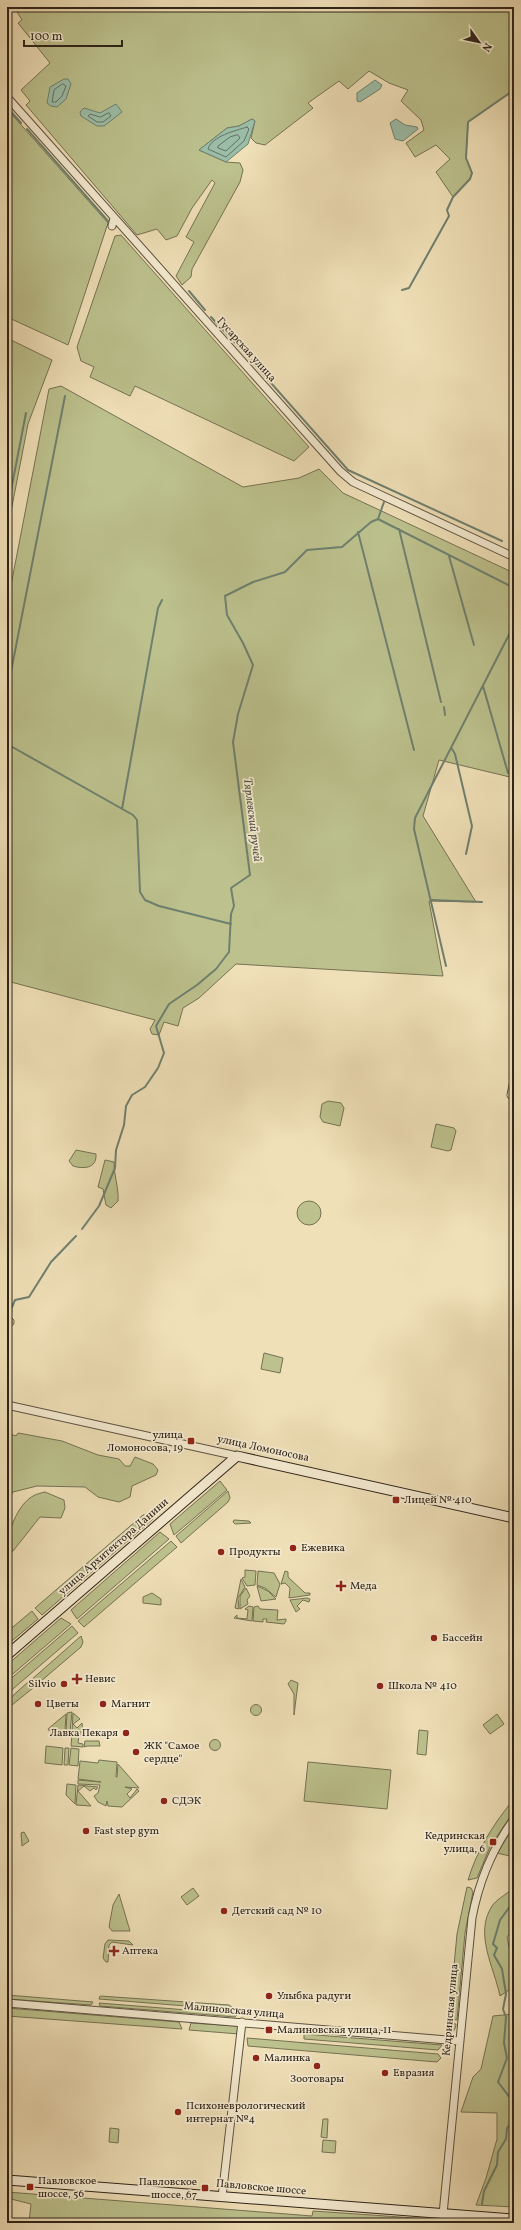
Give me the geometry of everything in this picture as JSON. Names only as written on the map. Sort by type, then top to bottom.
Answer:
[{"type":"street","name":"Гусарская улица","points":[[7,98],[340,471],[353,482],[514,557]]},
{"type":"street","points":[[112,226],[114,218]]},
{"type":"street","points":[[511,1095],[514,1081]]},
{"type":"street","name":"улица Ломоносова","points":[[7,1404],[514,1518]]},
{"type":"street","name":"улица Архитектора Данини","points":[[7,1655],[237,1456]]},
{"type":"street","name":"Кедринская улица","points":[[443,2214],[469,1934],[475,1903],[491,1855],[514,1819]]},
{"type":"street","name":"Малиновская улица","points":[[7,2003],[459,2040]]},
{"type":"street","points":[[222,2197],[242,2022]]},
{"type":"street","name":"Павловское шоссе","points":[[7,2180],[514,2219]]},
{"type":"shaded area","points":[[14,7],[514,7],[514,90],[468,122],[466,158],[472,173],[470,179],[453,197],[436,172],[450,159],[436,145],[415,157],[406,143],[424,130],[421,120],[401,101],[408,90],[389,83],[369,71],[348,89],[339,81],[308,103],[313,108],[265,145],[256,143],[251,138],[255,121],[252,119],[239,126],[227,128],[199,150],[226,162],[240,163],[243,170],[240,182],[192,269],[191,277],[182,285],[176,276],[194,242],[186,237],[215,183],[212,180],[192,208],[177,236],[166,240],[157,229],[137,235],[26,105],[30,101],[21,90],[50,63],[18,23],[22,20]]},
{"type":"shaded area","points":[[7,109],[108,223],[68,345],[7,317]]},
{"type":"shaded area","points":[[121,235],[309,447],[294,461],[135,386],[130,396],[90,377],[94,367],[81,361],[77,347],[115,236]]},
{"type":"shaded area","points":[[7,338],[52,360],[28,424],[7,532]]},
{"type":"shaded area","points":[[61,386],[243,487],[299,478],[319,469],[343,493],[514,573],[514,778],[439,760],[423,816],[476,902],[429,901],[443,976],[236,964],[199,998],[183,1008],[178,1026],[164,1022],[159,1035],[152,1034],[150,1029],[155,1020],[7,981],[7,606],[49,389]]},
{"type":"shaded area","points":[[328,1101],[341,1103],[344,1108],[340,1126],[323,1122],[320,1117],[322,1104]]},
{"type":"shaded area","points":[[436,1124],[454,1128],[456,1131],[451,1150],[448,1151],[431,1147]]},
{"type":"shaded area","points":[[76,1150],[96,1154],[94,1163],[89,1167],[81,1168],[73,1166],[69,1161]]},
{"type":"shaded area","points":[[105,1160],[114,1162],[118,1191],[118,1201],[111,1208],[106,1205],[103,1189],[98,1187]]},
{"type":"shaded area","points":[[309,1201],[314,1202],[320,1208],[320,1218],[314,1224],[309,1225],[304,1224],[298,1218],[297,1213],[298,1208],[304,1202]]},
{"type":"shaded area","points":[[7,1308],[12,1310],[11,1317],[14,1320],[14,1324],[9,1328],[7,1327]]},
{"type":"shaded area","points":[[264,1353],[283,1358],[280,1373],[261,1369]]},
{"type":"shaded area","points":[[7,1433],[16,1436],[18,1433],[62,1441],[98,1455],[119,1459],[125,1466],[130,1466],[135,1457],[153,1464],[158,1470],[156,1475],[132,1486],[130,1497],[119,1502],[98,1497],[85,1487],[37,1486],[13,1492],[7,1500]]},
{"type":"shaded area","points":[[220,1481],[227,1490],[174,1535],[170,1524]]},
{"type":"shaded area","points":[[228,1491],[230,1498],[228,1502],[181,1543],[176,1536]]},
{"type":"shaded area","points":[[45,1492],[64,1500],[65,1508],[61,1518],[40,1517],[13,1551],[7,1551],[11,1528],[22,1506],[34,1495]]},
{"type":"shaded area","points":[[143,1515],[148,1515],[153,1519],[42,1615],[35,1608]]},
{"type":"shaded area","points":[[234,1520],[249,1521],[251,1523],[235,1524],[233,1522]]},
{"type":"shaded area","points":[[160,1532],[169,1539],[77,1619],[71,1610]]},
{"type":"shaded area","points":[[171,1541],[177,1547],[84,1627],[78,1621]]},
{"type":"shaded area","points":[[245,1570],[256,1571],[255,1585],[247,1586],[242,1578],[245,1577]]},
{"type":"shaded area","points":[[258,1571],[274,1573],[280,1584],[276,1597],[265,1588],[257,1585]]},
{"type":"shaded area","points":[[285,1571],[288,1572],[288,1577],[305,1593],[310,1593],[310,1595],[289,1598],[290,1588],[285,1583],[281,1584]]},
{"type":"shaded area","points":[[241,1579],[245,1587],[238,1598],[239,1609],[235,1608]]},
{"type":"shaded area","points":[[257,1586],[268,1591],[276,1599],[261,1601]]},
{"type":"shaded area","points":[[246,1588],[250,1596],[247,1600],[248,1604],[240,1609],[240,1596]]},
{"type":"shaded area","points":[[152,1593],[161,1599],[161,1605],[143,1603],[143,1597]]},
{"type":"shaded area","points":[[310,1599],[309,1602],[303,1600],[297,1606],[300,1609],[296,1612],[290,1600]]},
{"type":"shaded area","points":[[249,1606],[253,1607],[252,1621],[234,1618],[237,1615],[237,1618],[247,1619],[248,1610],[245,1609]]},
{"type":"shaded area","points":[[258,1606],[260,1609],[278,1610],[277,1620],[286,1619],[286,1621],[284,1624],[266,1622],[267,1619],[263,1619],[263,1622],[253,1621],[254,1607]]},
{"type":"shaded area","points":[[32,1611],[38,1619],[7,1645],[7,1632]]},
{"type":"shaded area","points":[[61,1618],[71,1624],[7,1679],[7,1665]]},
{"type":"shaded area","points":[[72,1626],[78,1633],[7,1694],[7,1682]]},
{"type":"shaded area","points":[[81,1636],[83,1642],[81,1647],[34,1687],[30,1681]]},
{"type":"shaded area","points":[[291,1680],[298,1683],[294,1715],[294,1694],[288,1684]]},
{"type":"shaded area","points":[[28,1682],[33,1688],[7,1709],[7,1701]]},
{"type":"shaded area","points":[[256,1704],[260,1706],[262,1710],[260,1714],[256,1716],[252,1714],[250,1710],[252,1706]]},
{"type":"shaded area","points":[[72,1712],[70,1732],[66,1732],[67,1713]]},
{"type":"shaded area","points":[[73,1713],[80,1719],[73,1724],[77,1728],[82,1723],[83,1733],[72,1732]]},
{"type":"shaded area","points":[[66,1714],[65,1731],[48,1730],[49,1728]]},
{"type":"shaded area","points":[[497,1714],[504,1724],[490,1734],[483,1725]]},
{"type":"shaded area","points":[[419,1730],[428,1731],[426,1755],[417,1754]]},
{"type":"shaded area","points":[[72,1734],[94,1736],[79,1735],[78,1743],[83,1744],[83,1747],[71,1746]]},
{"type":"shaded area","points":[[215,1739],[219,1741],[221,1745],[219,1749],[215,1751],[211,1749],[209,1745],[211,1741]]},
{"type":"shaded area","points":[[85,1741],[99,1741],[100,1746],[84,1747]]},
{"type":"shaded area","points":[[46,1746],[63,1748],[62,1765],[45,1763]]},
{"type":"shaded area","points":[[65,1748],[69,1748],[68,1765],[64,1765]]},
{"type":"shaded area","points":[[71,1748],[79,1749],[78,1766],[69,1765]]},
{"type":"shaded area","points":[[99,1760],[117,1762],[116,1777],[118,1764],[139,1788],[125,1787],[132,1789],[127,1794],[130,1798],[137,1789],[139,1791],[122,1807],[108,1806],[107,1801],[106,1806],[98,1802],[94,1796],[98,1793],[100,1785],[78,1784],[78,1780],[101,1782],[78,1779],[80,1761],[98,1763]]},
{"type":"shaded area","points":[[308,1762],[391,1770],[387,1809],[304,1801]]},
{"type":"shaded area","points":[[67,1784],[76,1785],[75,1804],[66,1795]]},
{"type":"shaded area","points":[[78,1785],[98,1787],[96,1790],[94,1788],[90,1791],[84,1786],[78,1791],[91,1806],[76,1805]]},
{"type":"shaded area","points":[[514,1799],[514,1811],[490,1847],[477,1878],[468,1880],[476,1858],[487,1837]]},
{"type":"shaded area","points":[[514,1826],[514,1857],[497,1853],[498,1852]]},
{"type":"shaded area","points":[[24,1832],[29,1841],[22,1846],[21,1833]]},
{"type":"shaded area","points":[[514,1874],[514,1928],[507,1937],[513,1967],[512,1988],[500,1996],[487,1951],[485,1928],[487,1917],[492,1906],[511,1890]]},
{"type":"shaded area","points":[[467,1887],[471,1888],[473,1892],[465,1933],[457,2020],[449,2019],[457,1934]]},
{"type":"shaded area","points":[[193,1888],[199,1896],[187,1905],[181,1897]]},
{"type":"shaded area","points":[[119,1894],[130,1931],[112,1931],[109,1927],[113,1905]]},
{"type":"shaded area","points":[[108,1940],[129,1941],[133,1945],[112,1942],[109,1945],[108,1962],[106,1962],[103,1958],[105,1944]]},
{"type":"shaded area","points":[[7,1995],[93,2002],[91,2005],[7,1999]]},
{"type":"shaded area","points":[[100,1996],[229,2005],[236,2010],[99,1999]]},
{"type":"shaded area","points":[[99,2003],[238,2014],[235,2017],[100,2006]]},
{"type":"shaded area","points":[[7,2008],[179,2022],[182,2029],[7,2016]]},
{"type":"shaded area","points":[[514,2014],[514,2207],[476,2205],[486,2178],[497,2139],[497,2113],[461,2112],[473,2077],[481,2069],[493,2016]]},
{"type":"shaded area","points":[[191,2023],[237,2026],[239,2034],[189,2030]]},
{"type":"shaded area","points":[[449,2023],[456,2024],[456,2026],[453,2032],[448,2034]]},
{"type":"shaded area","points":[[304,2034],[442,2045],[438,2050],[304,2039]]},
{"type":"shaded area","points":[[247,2038],[438,2054],[441,2058],[437,2062],[248,2046]]},
{"type":"shaded area","points":[[323,2119],[328,2119],[327,2138],[321,2137]]},
{"type":"shaded area","points":[[110,2128],[119,2129],[118,2143],[109,2142]]},
{"type":"shaded area","points":[[323,2140],[336,2141],[335,2153],[322,2152]]},
{"type":"shaded area","points":[[7,2192],[312,2216],[313,2211],[487,2223],[29,2223],[31,2204],[7,2198]]},
{"type":"water","points":[[64,79],[68,79],[71,84],[66,99],[57,107],[51,106],[47,103],[50,87]]},
{"type":"water","points":[[375,80],[382,85],[380,89],[360,102],[357,101],[357,93]]},
{"type":"water","points":[[116,104],[122,112],[104,126],[97,126],[81,116],[80,112],[84,108],[100,113]]},
{"type":"water","points":[[252,119],[255,121],[248,144],[226,162],[199,150],[227,128],[239,126]]},
{"type":"water","points":[[396,119],[405,125],[417,127],[418,129],[403,141],[395,139],[390,123]]},
{"type":"waterway","points":[[402,290],[409,288],[449,216],[447,210],[453,197],[470,179],[472,173],[466,158],[468,122],[514,90]]},
{"type":"waterway","points":[[7,107],[21,123]]},
{"type":"waterway","points":[[27,129],[108,221]]},
{"type":"waterway","points":[[189,291],[205,310]]},
{"type":"waterway","points":[[211,317],[241,349]]},
{"type":"waterway","points":[[249,358],[348,470],[502,541]]},
{"type":"waterway","points":[[7,692],[65,396]]},
{"type":"waterway","points":[[7,511],[26,413]]},
{"type":"waterway","name":"Тярлевский ручей","points":[[82,1229],[99,1206],[115,1168],[116,1150],[124,1125],[126,1106],[132,1095],[145,1087],[158,1068],[164,1053],[156,1026],[169,1004],[197,985],[216,969],[229,952],[231,914],[234,906],[231,888],[250,875],[233,742],[238,714],[253,665],[243,643],[227,615],[225,596],[253,582],[285,572],[307,550],[342,547],[371,522],[378,519],[384,502]]},
{"type":"waterway","points":[[378,519],[514,588]]},
{"type":"waterway","points":[[399,529],[441,702]]},
{"type":"waterway","points":[[358,532],[414,750]]},
{"type":"waterway","points":[[449,556],[474,645]]},
{"type":"waterway","points":[[122,809],[158,608],[162,600]]},
{"type":"waterway","points":[[446,966],[414,829],[415,818],[514,625]]},
{"type":"waterway","points":[[512,631],[514,638]]},
{"type":"waterway","points":[[483,686],[508,773]]},
{"type":"waterway","points":[[444,707],[445,715]]},
{"type":"waterway","points":[[7,744],[133,815],[137,820],[140,892],[145,900],[159,906],[231,924]]},
{"type":"waterway","points":[[452,749],[455,754],[472,826],[466,854]]},
{"type":"waterway","points":[[432,900],[482,902]]},
{"type":"waterway","name":"Тярлевский ручей","points":[[7,1319],[15,1300],[29,1297],[51,1262],[76,1236]]},
{"type":"waterway","points":[[514,1901],[500,1920],[493,1944],[497,1948],[494,1955],[502,1969],[506,1994],[503,2009],[506,2017],[504,2043],[507,2058],[498,2082],[514,2103]]},
{"type":"waterway","points":[[482,2204],[484,2191],[497,2165],[498,2152],[506,2139],[507,2128],[514,2119]]},
{"type":"place","name":"улица Ломоносова, 19","points":[[191,1441]]},
{"type":"place","name":"Лицей № 410","points":[[396,1500]]},
{"type":"place","name":"Ежевика","points":[[293,1548]]},
{"type":"place","name":"Продукты","points":[[221,1552]]},
{"type":"place","name":"Меда","points":[[341,1586]]},
{"type":"place","name":"Бассейн","points":[[434,1638]]},
{"type":"place","name":"Невис","points":[[77,1679]]},
{"type":"place","name":"Silvio","points":[[64,1684]]},
{"type":"place","name":"Школа № 410","points":[[380,1686]]},
{"type":"place","name":"Цветы","points":[[38,1704]]},
{"type":"place","name":"Магнит","points":[[103,1704]]},
{"type":"place","name":"Лавка Пекаря","points":[[126,1733]]},
{"type":"place","name":"ЖК \"Самое сердце\"","points":[[136,1752]]},
{"type":"place","name":"СДЭК","points":[[164,1801]]},
{"type":"place","name":"Fast step gym","points":[[86,1831]]},
{"type":"place","name":"Кедринская улица, 6","points":[[493,1842]]},
{"type":"place","name":"Детский сад № 10","points":[[224,1911]]},
{"type":"place","name":"Аптека","points":[[114,1951]]},
{"type":"place","name":"Улыбка радуги","points":[[269,1996]]},
{"type":"place","name":"Малиновская улица, 11","points":[[269,2030]]},
{"type":"place","name":"Малинка","points":[[256,2058]]},
{"type":"place","name":"Зоотовары","points":[[317,2066]]},
{"type":"place","name":"Евразия","points":[[385,2073]]},
{"type":"place","name":"Психоневрологический интернат №4","points":[[178,2112]]},
{"type":"place","name":"Павловское шоссе, 56","points":[[30,2187]]},
{"type":"place","name":"Павловское шоссе, 67","points":[[205,2188]]}]
